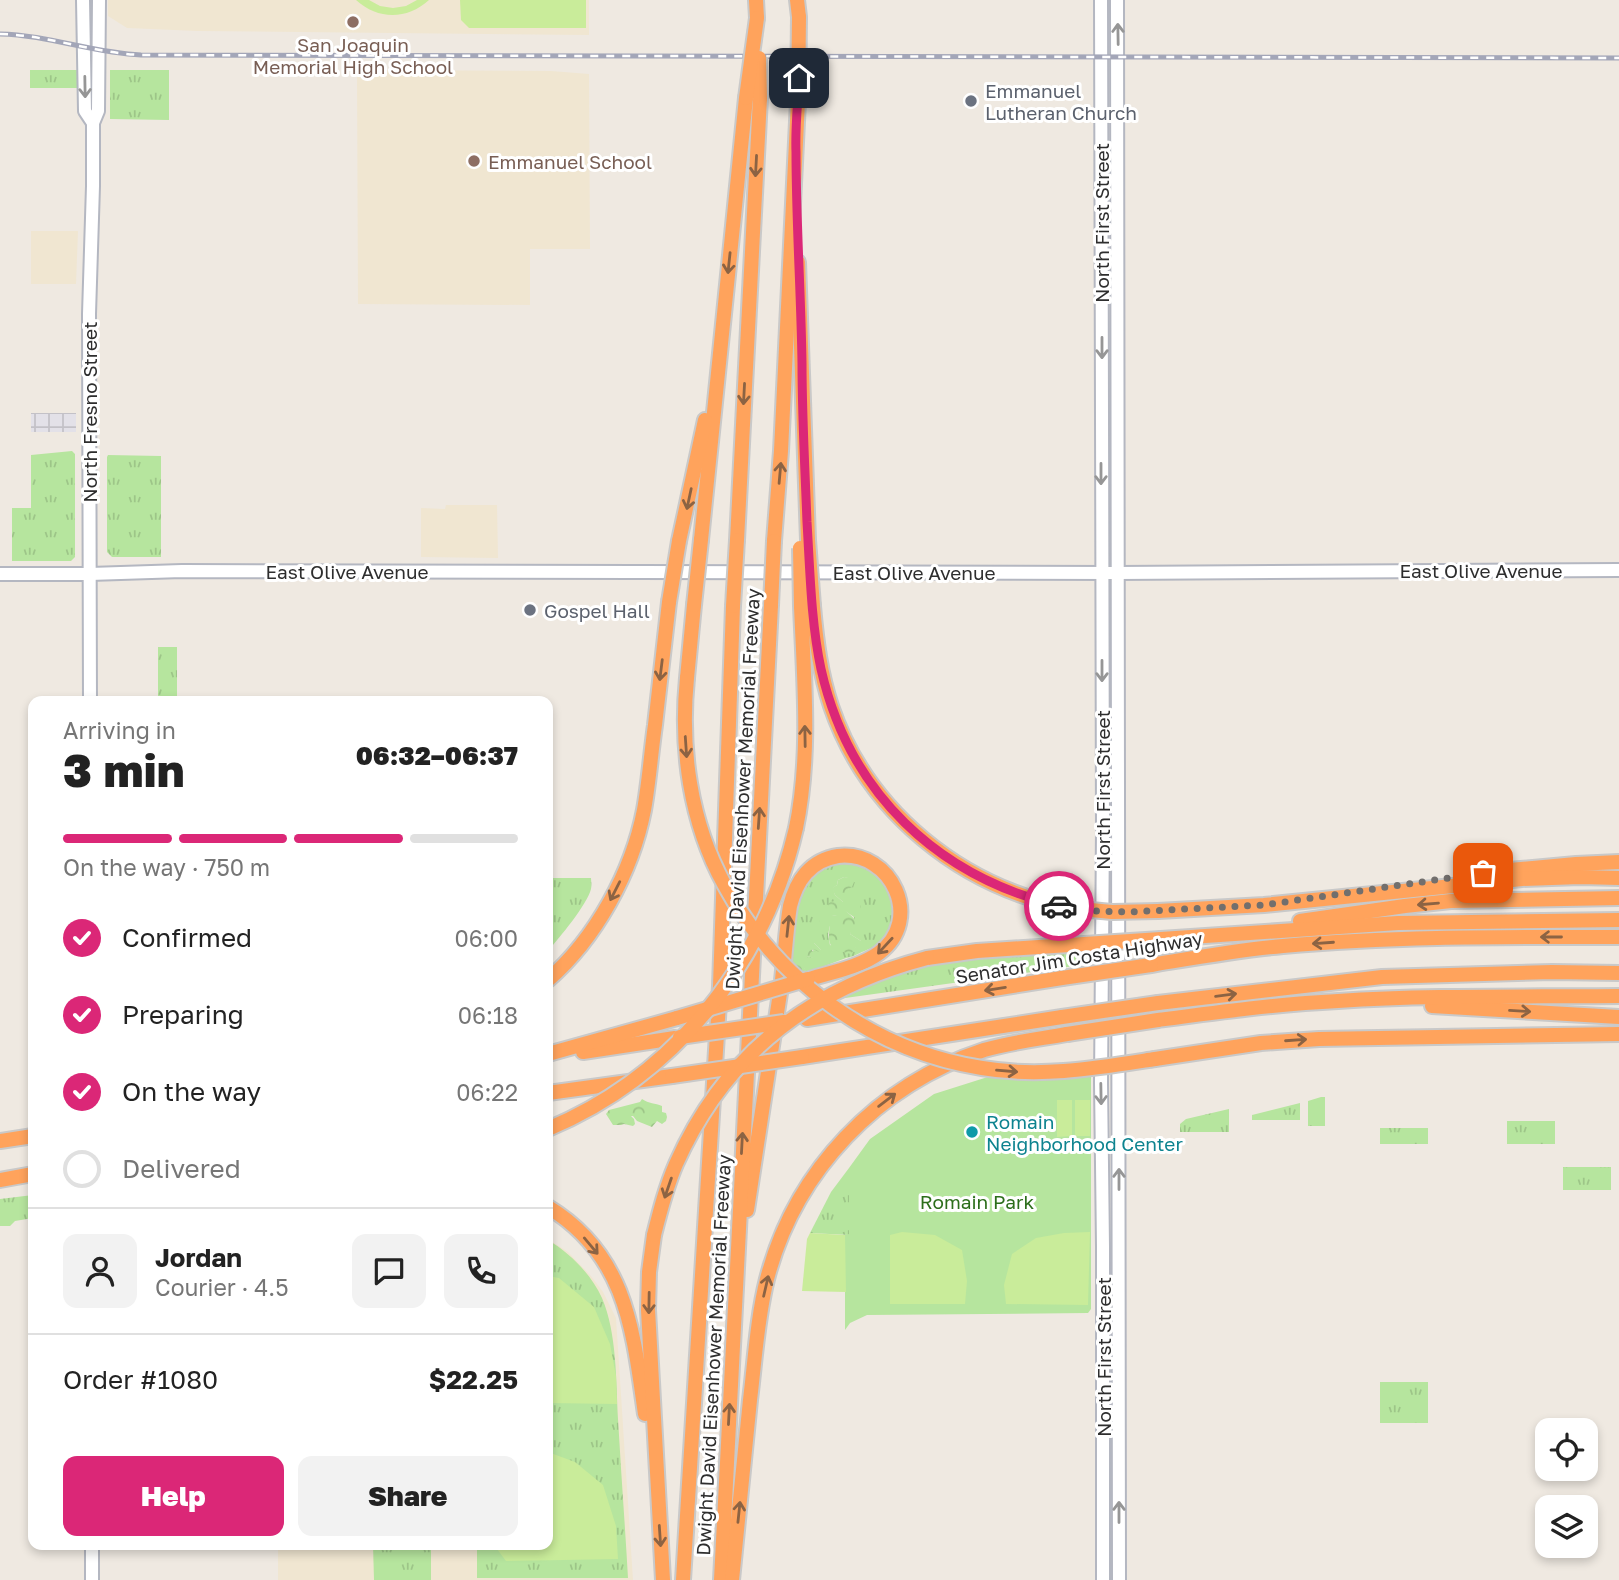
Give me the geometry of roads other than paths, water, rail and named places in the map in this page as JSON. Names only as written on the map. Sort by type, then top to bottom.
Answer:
[{"type":"highway","points":[[756,0],[753,98],[721,336],[684,727],[692,793],[709,850],[723,883],[770,951],[807,986],[844,1015],[886,1038],[931,1056],[1002,1071],[1044,1073],[1090,1069],[1261,1043],[1319,1039],[1619,1034]]},
{"type":"highway","name":"Dwight David Eisenhower Memorial Freeway","points":[[721,1580],[774,541],[782,451],[798,101],[797,0]]},
{"type":"highway","name":"Dwight David Eisenhower Memorial Freeway","points":[[683,1580],[720,986],[753,98]]},
{"type":"highway","points":[[553,1127],[584,1112],[635,1079],[673,1047],[711,1007],[743,961],[768,912],[781,880],[796,828],[805,751],[807,606],[796,149]]},
{"type":"highway","points":[[553,975],[579,946],[615,892],[643,812],[669,602],[721,336]]},
{"type":"highway","points":[[807,606],[831,705],[854,756],[885,802],[911,829],[955,863],[989,882],[1024,896],[1069,908],[1112,912],[1158,911],[1264,905],[1498,880],[1550,877],[1619,878]]},
{"type":"highway","points":[[553,1055],[677,1018],[780,988],[810,979],[870,959],[885,948],[895,935],[899,921],[899,897],[887,875],[873,863],[855,856],[834,857],[823,860],[807,872],[793,894],[790,906],[783,970],[780,988],[736,1284]]},
{"type":"highway","points":[[1264,905],[1500,871],[1619,862]]},
{"type":"highway","points":[[1227,934],[1349,913],[1451,901],[1619,898]]},
{"type":"highway","points":[[663,1580],[648,1310],[654,1235],[676,1165],[701,1117],[719,1091],[759,1045],[809,1006],[878,972],[927,958],[977,951],[1398,923],[1619,920]]},
{"type":"highway","name":"Senator Jim Costa Highway","points":[[553,1055],[1282,946],[1385,939],[1619,937]]},
{"type":"highway","points":[[553,1092],[1158,1003],[1382,977],[1552,972],[1619,973]]},
{"type":"highway","points":[[732,1580],[761,1309],[767,1278],[784,1228],[805,1188],[845,1137],[872,1111],[918,1079],[986,1049],[1006,1044],[1158,1020],[1283,1005],[1358,999],[1619,996]]},
{"type":"highway","points":[[1158,1020],[1395,1005],[1619,1017]]},
{"type":"highway","points":[[1509,1037],[1619,1042]]},
{"type":"highway","points":[[0,1141],[28,1137]]},
{"type":"highway","points":[[0,1180],[28,1175]]},
{"type":"highway","points":[[553,1211],[593,1247],[622,1296],[635,1345],[657,1491]]},
{"type":"main road","points":[[85,0],[88,11],[88,48],[93,56],[99,59]]},
{"type":"main road","name":"North Fresno Street","points":[[85,0],[85,111],[93,123]]},
{"type":"main road","name":"North Fresno Street","points":[[90,696],[89,314],[93,123],[98,111],[99,0]]},
{"type":"main road","name":"North First Street","points":[[1101,0],[1103,1580]]},
{"type":"main road","name":"North First Street","points":[[1117,0],[1119,1580]]},
{"type":"main road","points":[[1101,50],[1118,68]]},
{"type":"main road","points":[[1102,382],[1108,387],[1110,437],[1117,444]]},
{"type":"main road","name":"East Olive Avenue","points":[[0,574],[182,570],[1102,573],[1619,570]]},
{"type":"main road","points":[[92,1550],[92,1580]]},
{"type":"railway","points":[[0,34],[36,37],[105,51],[141,55],[1619,58]]},
{"type":"place","name":"San Joaquin Memorial High School","points":[[353,22]]},
{"type":"place","name":"Emmanuel Lutheran Church","points":[[971,101]]},
{"type":"place","name":"Emmanuel School","points":[[474,161]]},
{"type":"place","name":"Gospel Hall","points":[[530,610]]},
{"type":"place","name":"Romain Neighborhood Center","points":[[972,1132]]},
{"type":"park label","name":"Romain Park","points":[[977,1201]]}]
